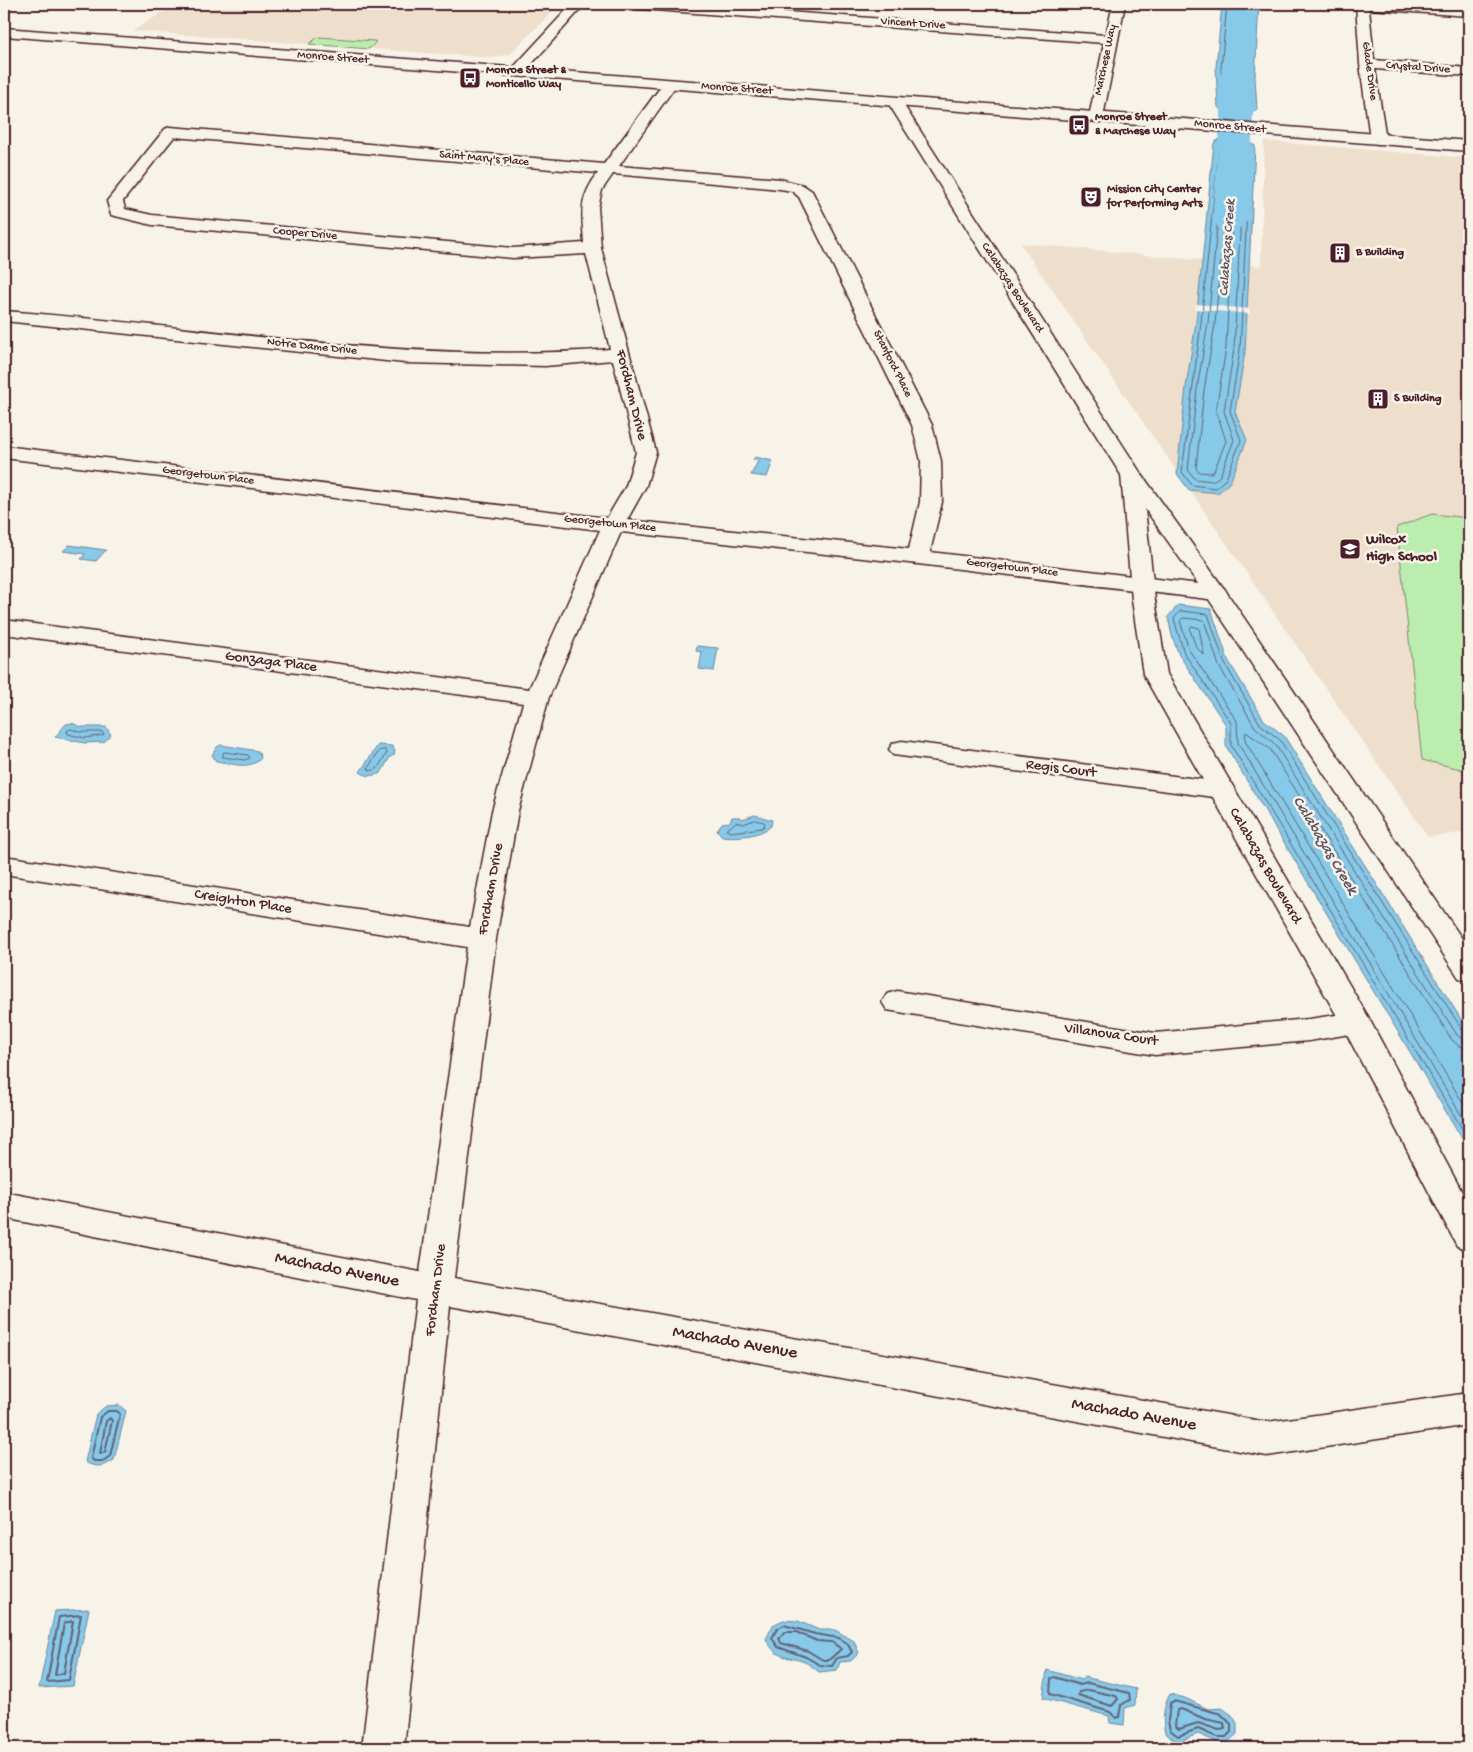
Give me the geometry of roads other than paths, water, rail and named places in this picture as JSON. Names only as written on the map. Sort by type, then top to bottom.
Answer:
[{"type":"street","points":[[517,72],[579,4]]},
{"type":"street","name":"Vincent Drive","points":[[626,4],[766,8],[1111,39]]},
{"type":"street","name":"Marchese Way","points":[[1096,117],[1118,4]]},
{"type":"street","points":[[1362,4],[1469,12]]},
{"type":"street","name":"Glade Drive","points":[[1362,4],[1367,64],[1378,139]]},
{"type":"street","name":"Monroe Street","points":[[4,33],[1469,146]]},
{"type":"street","name":"Crystal Drive","points":[[1367,64],[1469,72]]},
{"type":"street","name":"Fordham Drive","points":[[383,1748],[434,1289],[482,939],[505,811],[537,697],[613,525],[636,486],[646,452],[593,248],[590,208],[594,190],[670,84]]},
{"type":"street","name":"Calabazas Boulevard","points":[[894,101],[1131,474],[1216,593],[1469,971]]},
{"type":"street","name":"Saint Mary's Place","points":[[170,132],[780,184],[797,188]]},
{"type":"street","name":"Cooper Drive","points":[[170,132],[115,201],[117,212],[152,220],[513,253],[593,248]]},
{"type":"street","name":"Stanford Place","points":[[797,188],[806,194],[922,425],[930,461],[931,502],[918,557]]},
{"type":"street","name":"Notre Dame Drive","points":[[4,316],[405,356],[479,360],[536,360],[621,354]]},
{"type":"street","name":"Georgetown Place","points":[[4,452],[613,525],[918,557],[1216,593]]},
{"type":"street","name":"Calabazas Boulevard","points":[[1131,474],[1144,585],[1145,627],[1155,674],[1356,1023],[1469,1236]]},
{"type":"street","name":"Gonzaga Place","points":[[4,627],[537,697]]},
{"type":"street","name":"Regis Court","points":[[902,748],[1221,790]]},
{"type":"street","name":"Creighton Place","points":[[4,865],[482,939]]},
{"type":"street","name":"Villanova Court","points":[[897,1002],[1156,1044],[1309,1030],[1356,1023]]},
{"type":"street","name":"Machado Avenue","points":[[4,1205],[434,1289],[1267,1439],[1469,1409]]},
{"type":"water","points":[[1222,4],[1259,4],[1255,77],[1257,110],[1252,113],[1237,115],[1227,113],[1218,107],[1216,67]]},
{"type":"water","points":[[1221,138],[1248,140],[1255,146],[1245,352],[1235,412],[1247,440],[1230,482],[1218,493],[1189,490],[1177,474],[1186,387],[1196,322],[1214,143]]},
{"type":"water","points":[[755,457],[773,461],[767,477],[751,475],[758,461],[753,460]]},
{"type":"water","points":[[69,545],[106,550],[96,561],[81,559],[85,554],[63,551]]},
{"type":"water","points":[[1178,605],[1211,609],[1228,660],[1264,720],[1284,736],[1469,1032],[1469,1150],[1226,746],[1226,725],[1179,655],[1172,636],[1168,617]]},
{"type":"water","points":[[697,646],[718,648],[714,671],[699,669],[702,652],[696,651]]},
{"type":"water","points":[[72,723],[81,727],[106,727],[111,735],[104,742],[85,743],[55,737],[66,724]]},
{"type":"water","points":[[221,745],[258,751],[261,758],[256,762],[246,765],[216,761],[212,755],[217,747]]},
{"type":"water","points":[[378,745],[392,746],[395,751],[394,755],[390,757],[381,773],[370,776],[365,775],[360,772]]},
{"type":"water","points":[[755,815],[772,820],[771,826],[755,834],[734,837],[722,836],[717,830],[722,823],[730,822],[732,817],[740,817],[742,819]]},
{"type":"water","points":[[119,1405],[126,1411],[114,1460],[100,1466],[85,1462],[96,1414],[106,1406]]},
{"type":"water","points":[[89,1609],[73,1686],[39,1688],[55,1611]]},
{"type":"water","points":[[783,1620],[798,1621],[819,1630],[835,1630],[854,1641],[859,1653],[851,1661],[840,1662],[837,1670],[819,1672],[804,1662],[781,1655],[773,1650],[766,1639],[773,1625]]},
{"type":"water","points":[[1047,1670],[1082,1680],[1084,1677],[1136,1689],[1135,1705],[1125,1708],[1124,1725],[1110,1723],[1109,1716],[1043,1698]]},
{"type":"water","points":[[1170,1694],[1185,1698],[1208,1709],[1222,1708],[1232,1715],[1237,1723],[1237,1734],[1228,1742],[1217,1742],[1198,1734],[1178,1742],[1165,1733],[1164,1728],[1163,1719]]},
{"type":"waterway","name":"Calabazas Creek","points":[[1230,220],[1237,114],[1236,75],[1244,4]]},
{"type":"place","name":"Monroe Street & Monticello Way","points":[[470,78]]},
{"type":"place","name":"Monroe Street & Marchese Way","points":[[1079,125]]},
{"type":"place","name":"Mission City Center for Performing Arts","points":[[1091,197]]},
{"type":"place","name":"B Building","points":[[1340,253]]},
{"type":"place","name":"S Building","points":[[1378,399]]},
{"type":"place","name":"Wilcox High School","points":[[1350,549]]}]
